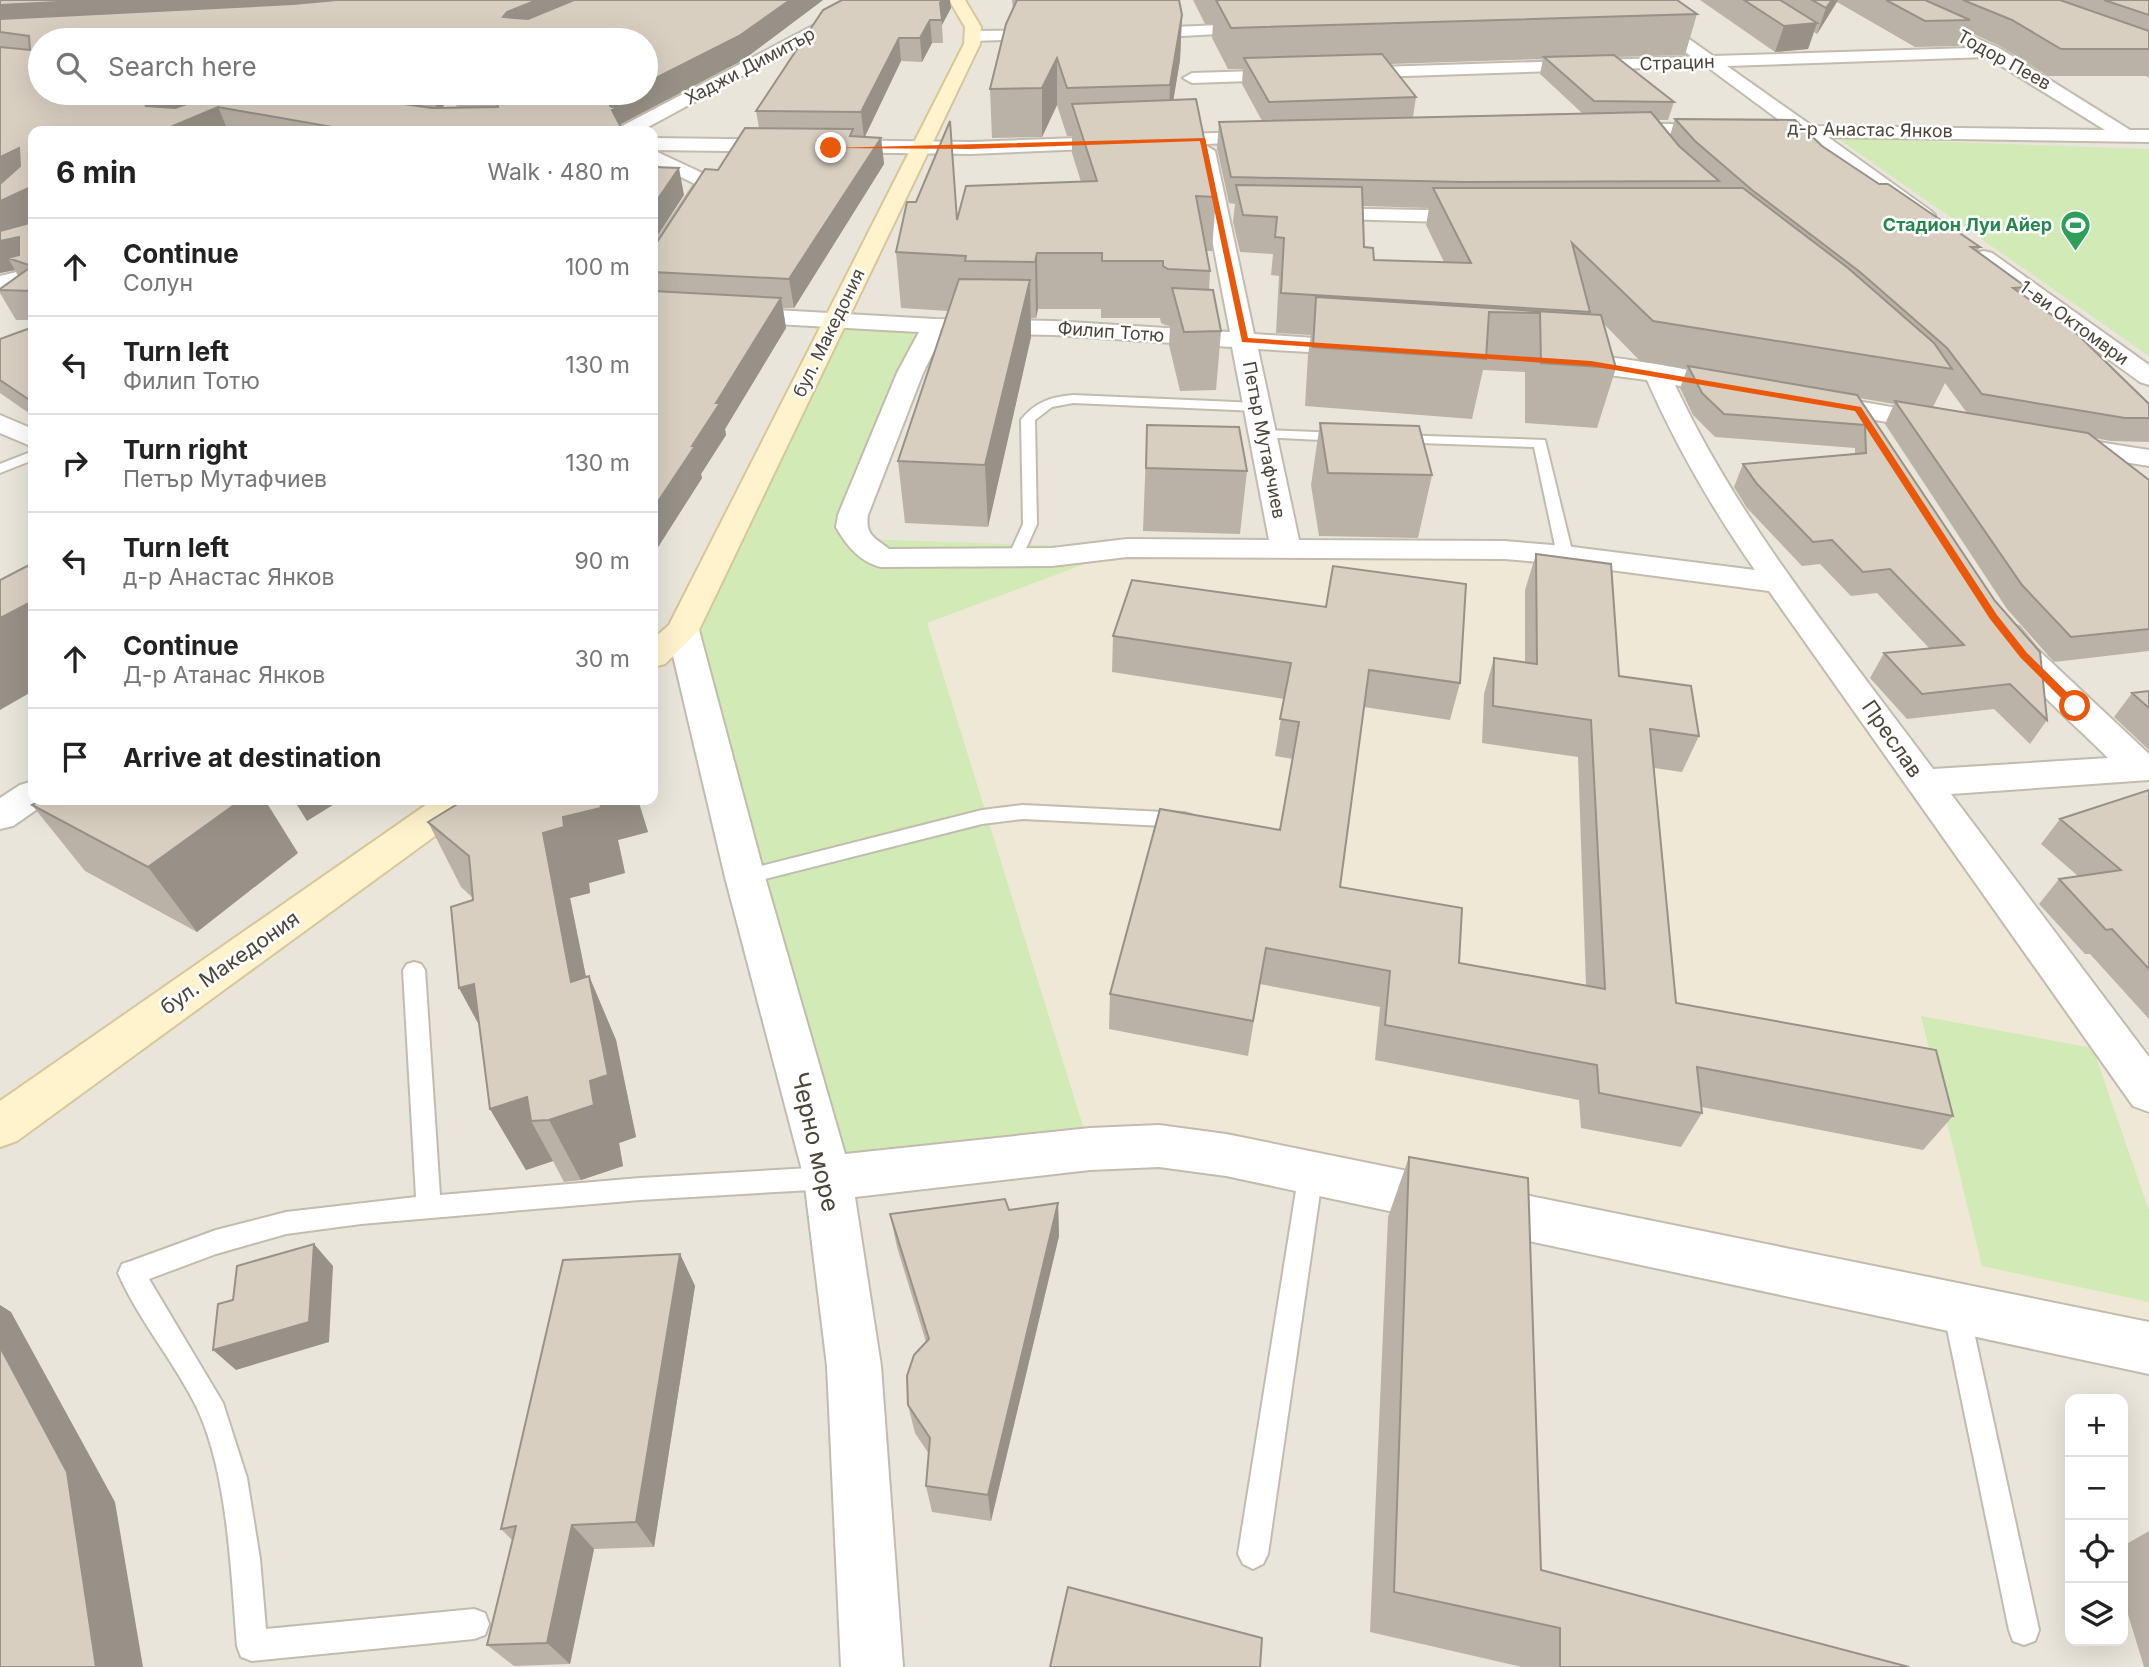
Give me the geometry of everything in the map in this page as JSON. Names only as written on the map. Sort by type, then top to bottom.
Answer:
[{"type":"street","name":"Хаджи Димитър","points":[[636,126],[873,0]]},
{"type":"street","points":[[957,0],[973,27],[973,36],[1066,35]]},
{"type":"street","name":"Тодор Пеев","points":[[1875,0],[1932,21],[1993,52],[2045,82],[2125,135]]},
{"type":"street","points":[[1621,8],[1646,16],[1940,227]]},
{"type":"street","points":[[1119,34],[1184,21],[1276,28]]},
{"type":"street","name":"Петър Мутафчиев","points":[[1184,21],[1203,140],[1225,212],[1245,340],[1286,550]]},
{"type":"street","name":"бул. Македония","points":[[658,652],[683,630],[972,44],[973,36]]},
{"type":"street","points":[[1809,39],[1841,58]]},
{"type":"street","name":"Страцин","points":[[1192,78],[1993,52]]},
{"type":"street","name":"д-р Анастас Янков","points":[[1595,129],[2149,136]]},
{"type":"street","points":[[1650,129],[1665,149]]},
{"type":"street","points":[[658,144],[919,148],[1287,136]]},
{"type":"street","points":[[658,158],[706,182],[658,256]]},
{"type":"street","points":[[1287,213],[1496,217]]},
{"type":"street","name":"1-ви Октомври","points":[[1963,243],[2149,377]]},
{"type":"street","name":"Филип Тотю","points":[[658,310],[936,326],[1054,328],[1383,349]]},
{"type":"street","points":[[936,326],[910,373],[853,515],[851,527],[858,539],[881,558],[1052,557],[1126,548],[1429,548],[1565,555],[1781,583]]},
{"type":"street","points":[[1535,359],[1657,373],[1752,391]]},
{"type":"street","name":"Преслав","points":[[1657,373],[1709,478],[1737,523],[2149,1092]]},
{"type":"street","points":[[1792,398],[1959,426],[1944,402]]},
{"type":"street","points":[[1858,409],[1879,442]]},
{"type":"street","points":[[0,423],[28,437]]},
{"type":"street","points":[[2031,439],[2149,458]]},
{"type":"street","points":[[1986,607],[2024,655],[2144,767]]},
{"type":"street","name":"Черно море","points":[[683,630],[745,877],[828,1178],[854,1366],[872,1667]]},
{"type":"street","points":[[1923,783],[2144,767]]},
{"type":"street","points":[[0,816],[28,797]]},
{"type":"street","name":"бул. Македония","points":[[0,1127],[452,805]]},
{"type":"street","points":[[828,1178],[1090,1149],[1159,1146],[1226,1155],[1311,1172],[2149,1348]]},
{"type":"lane","points":[[1016,557],[1030,524],[1028,420],[1037,408],[1051,401],[1073,399],[1258,407]]},
{"type":"lane","points":[[1263,434],[1360,437]]},
{"type":"lane","points":[[1388,438],[1540,443],[1565,555]]},
{"type":"lane","points":[[0,469],[28,457]]},
{"type":"lane","points":[[745,877],[982,817],[1024,812],[1192,821]]},
{"type":"lane","points":[[414,970],[429,1207]]},
{"type":"lane","points":[[1254,1555],[1311,1172]]},
{"type":"lane","points":[[474,1624],[253,1646],[245,1559],[233,1478],[209,1403],[131,1273],[216,1242],[286,1223],[361,1213],[640,1189],[828,1178]]},
{"type":"lane","points":[[1956,1308],[2024,1630]]},
{"type":"shaded area","points":[[0,0],[2149,0],[2149,1667],[0,1667]]},
{"type":"shaded area","points":[[1127,548],[1428,548],[1781,583],[2149,1089],[2149,1348],[1090,1149],[927,623]]},
{"type":"green space","name":"Стадион Луи Айер","points":[[1837,138],[2149,149],[2149,356]]},
{"type":"green space","points":[[835,320],[935,326],[858,539],[1127,548],[927,623],[1090,1149],[828,1178],[683,630]]},
{"type":"green space","points":[[1921,1016],[2093,1048],[2149,1211],[2149,1302],[1982,1266]]},
{"type":"building","points":[[0,0],[97,0],[0,5]]},
{"type":"building","points":[[337,0],[537,0],[507,12],[503,17],[528,19],[574,0],[790,0],[739,36],[658,77],[658,28],[28,28],[28,36],[0,32],[0,19]]},
{"type":"building","points":[[842,0],[942,0],[942,20],[930,20],[920,38],[899,38],[861,112],[756,111],[823,10]]},
{"type":"building","points":[[1017,0],[1179,0],[1182,15],[1170,85],[1067,88],[1057,58],[1042,88],[990,89],[1006,24]]},
{"type":"building","points":[[1216,0],[1677,0],[1697,14],[1231,28]]},
{"type":"building","points":[[1744,0],[1780,0],[1817,23],[1784,26]]},
{"type":"building","points":[[1812,0],[1832,0],[1826,8]]},
{"type":"building","points":[[1886,0],[1925,0],[1970,20],[1925,21]]},
{"type":"building","points":[[1963,0],[2060,0],[2149,31],[2149,49],[2061,49],[2012,20]]},
{"type":"building","points":[[2104,0],[2149,0],[2149,15]]},
{"type":"building","points":[[0,47],[28,50],[28,105],[147,105],[175,108],[184,105],[411,105],[432,108],[610,105],[615,108],[612,110],[620,126],[326,126],[218,107],[173,126],[28,126],[28,188],[0,201],[0,184],[20,166],[19,148],[0,157]]},
{"type":"building","points":[[1382,54],[1416,97],[1269,102],[1244,58]]},
{"type":"building","points":[[1614,55],[1674,102],[1594,101],[1544,57]]},
{"type":"building","points":[[1196,99],[1216,197],[1196,196],[1210,271],[1168,269],[1163,266],[1163,261],[1102,261],[1102,253],[1037,253],[1035,262],[965,261],[966,256],[896,252],[907,202],[916,202],[950,121],[957,220],[966,186],[1097,181],[1072,104]]},
{"type":"building","points":[[1651,112],[1679,146],[1719,181],[1464,182],[1231,177],[1219,122]]},
{"type":"building","points":[[1675,119],[1795,120],[1822,146],[1879,184],[1888,184],[1980,247],[1971,247],[2026,287],[2013,288],[2072,329],[2149,404],[2149,418],[2125,418],[1982,394],[1947,348],[1860,272],[1752,190],[1695,141]]},
{"type":"building","points":[[745,128],[853,129],[850,136],[881,138],[789,279],[658,272],[658,240],[705,169],[718,170]]},
{"type":"building","points":[[658,167],[679,168],[658,199]]},
{"type":"building","points":[[1236,185],[1362,187],[1364,247],[1373,248],[1374,260],[1471,263],[1433,188],[1743,188],[1848,268],[1934,343],[1952,369],[1653,321],[1572,243],[1590,312],[1281,293],[1284,238],[1275,237],[1277,217],[1243,215]]},
{"type":"building","points":[[28,223],[28,265],[8,258],[19,255],[19,237],[0,241],[0,231]]},
{"type":"building","points":[[28,269],[28,291],[0,289]]},
{"type":"building","points":[[959,279],[1030,280],[985,465],[898,461]]},
{"type":"building","points":[[1172,288],[1213,290],[1221,331],[1184,332]]},
{"type":"building","points":[[658,291],[781,298],[716,403],[720,403],[692,446],[695,446],[658,502]]},
{"type":"building","points":[[1316,297],[1601,315],[1616,368],[1541,363],[1540,313],[1489,312],[1486,359],[1313,347]]},
{"type":"building","points":[[28,329],[28,399],[0,380],[0,339]]},
{"type":"building","points":[[1688,366],[1857,395],[1995,601],[2040,652],[2047,720],[2010,684],[1922,694],[1884,653],[1964,645],[1890,569],[1863,572],[1832,540],[1813,542],[1757,484],[1743,464],[1866,453],[1865,425],[1724,414],[1702,393]]},
{"type":"building","points":[[1895,401],[2088,433],[2149,480],[2149,629],[2071,637],[2022,585]]},
{"type":"building","points":[[1320,423],[1419,426],[1432,475],[1328,473]]},
{"type":"building","points":[[1147,425],[1239,427],[1247,471],[1146,468]]},
{"type":"building","points":[[1536,554],[1611,564],[1619,676],[1691,686],[1699,736],[1650,729],[1676,1003],[1936,1050],[1953,1116],[1697,1067],[1702,1113],[1599,1093],[1597,1065],[1385,1025],[1390,971],[1266,948],[1253,1021],[1110,994],[1160,809],[1280,830],[1299,722],[1280,719],[1291,663],[1113,636],[1132,580],[1326,607],[1333,566],[1466,584],[1460,683],[1369,670],[1340,887],[1462,908],[1459,963],[1605,989],[1591,720],[1493,706],[1494,658],[1537,664]]},
{"type":"building","points":[[28,566],[28,604],[0,618],[0,580]]},
{"type":"building","points":[[2149,691],[2149,708],[2132,693]]},
{"type":"building","points":[[2149,790],[2149,969],[2112,929],[2106,930],[2059,879],[2121,870],[2060,819]]},
{"type":"building","points":[[32,805],[234,805],[148,867]]},
{"type":"building","points":[[456,805],[601,805],[601,808],[563,817],[564,827],[543,833],[571,982],[589,976],[608,1075],[590,1081],[594,1105],[549,1120],[531,1121],[527,1097],[490,1109],[474,984],[459,988],[451,907],[473,900],[469,856],[428,822]]},
{"type":"building","points":[[1409,1157],[1528,1178],[1541,1570],[1909,1667],[1560,1667],[1560,1628],[1394,1592]]},
{"type":"building","points":[[1005,1199],[1009,1210],[1058,1203],[988,1495],[926,1486],[930,1438],[908,1405],[907,1376],[914,1355],[929,1339],[890,1214]]},
{"type":"building","points":[[314,1244],[309,1322],[213,1350],[218,1304],[233,1300],[237,1266]]},
{"type":"building","points":[[680,1254],[636,1522],[572,1525],[547,1643],[487,1645],[516,1526],[501,1529],[563,1260]]},
{"type":"building","points":[[0,1347],[67,1472],[96,1667],[0,1667]]},
{"type":"building","points":[[1068,1587],[1262,1638],[1260,1667],[1050,1667]]},
{"type":"place","name":"Стадион Луи Айер","points":[[2075,252]]},
{"type":"route","points":[[831,148],[971,148],[1203,140],[1245,340],[1591,363],[1858,409],[1993,617],[2024,655],[2075,706]]}]
